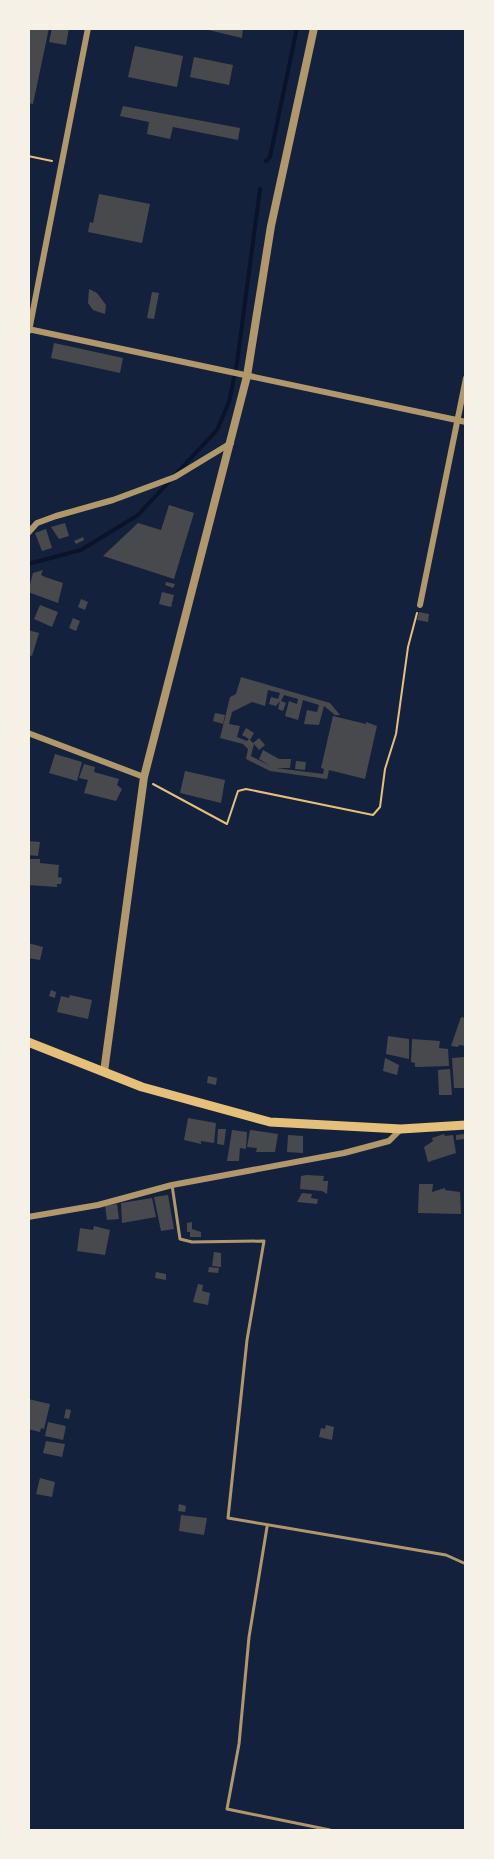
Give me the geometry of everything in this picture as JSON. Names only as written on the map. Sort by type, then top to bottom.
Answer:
[{"type":"main road","points":[[28,1042],[142,1088],[270,1122],[401,1129],[465,1125]]},
{"type":"street","points":[[88,28],[29,331],[465,422]]},
{"type":"street","points":[[104,1071],[144,777],[247,376],[271,226],[314,28]]},
{"type":"street","points":[[420,605],[465,378]]},
{"type":"street","points":[[28,533],[37,523],[113,500],[175,477],[231,443]]},
{"type":"street","points":[[28,733],[144,777]]},
{"type":"street","points":[[28,1218],[98,1205],[172,1185],[344,1153],[389,1141],[401,1129]]},
{"type":"lane","points":[[172,1185],[180,1239],[192,1242],[264,1241],[247,1340],[228,1518],[267,1527],[446,1555],[465,1564]]},
{"type":"lane","points":[[267,1527],[249,1637],[239,1744],[227,1809],[330,1830]]},
{"type":"path","points":[[28,156],[63,163]]},
{"type":"path","points":[[144,777],[226,824],[233,798],[238,791],[246,789],[373,815],[380,807],[385,769],[396,734],[408,647],[420,605]]},
{"type":"building","points":[[28,28],[49,28],[33,104],[28,103]]},
{"type":"building","points":[[52,28],[69,28],[66,45],[49,42]]},
{"type":"building","points":[[200,28],[243,28],[242,38]]},
{"type":"building","points":[[135,46],[183,56],[177,87],[128,77]]},
{"type":"building","points":[[194,57],[233,65],[229,85],[190,77]]},
{"type":"building","points":[[123,106],[240,128],[238,140],[173,127],[170,139],[147,134],[149,122],[120,116]]},
{"type":"building","points":[[99,194],[150,204],[142,243],[88,232],[90,222],[93,223]]},
{"type":"building","points":[[89,289],[97,293],[106,305],[105,314],[93,310],[88,303]]},
{"type":"building","points":[[152,292],[159,293],[154,319],[147,318]]},
{"type":"building","points":[[54,343],[123,358],[120,373],[51,358]]},
{"type":"building","points":[[169,505],[194,513],[174,579],[103,556],[138,523],[161,530]]},
{"type":"building","points":[[65,523],[69,536],[59,539],[51,527]]},
{"type":"building","points":[[46,529],[52,548],[42,551],[35,533]]},
{"type":"building","points":[[83,537],[84,540],[76,544],[74,541]]},
{"type":"building","points":[[43,570],[41,575],[63,583],[58,603],[28,592],[33,573]]},
{"type":"building","points":[[166,582],[175,584],[173,588],[165,585]]},
{"type":"building","points":[[162,592],[174,595],[171,607],[159,604]]},
{"type":"building","points":[[81,599],[88,602],[85,610],[78,607]]},
{"type":"building","points":[[40,605],[58,612],[52,627],[34,619]]},
{"type":"building","points":[[419,612],[429,614],[428,622],[417,620]]},
{"type":"building","points":[[73,618],[80,621],[76,631],[69,628]]},
{"type":"building","points":[[28,630],[39,633],[32,656],[28,655]]},
{"type":"building","points":[[241,677],[330,703],[340,715],[335,715],[324,706],[319,725],[304,724],[307,710],[317,712],[319,705],[303,700],[298,720],[285,716],[289,701],[297,704],[298,699],[284,695],[281,701],[286,703],[283,711],[278,709],[280,701],[276,706],[269,704],[271,697],[278,699],[280,693],[268,690],[265,706],[252,702],[232,712],[229,724],[240,726],[237,737],[247,741],[249,739],[242,735],[246,728],[254,733],[250,740],[253,743],[259,738],[265,745],[259,750],[254,744],[251,756],[270,766],[259,759],[263,750],[279,759],[291,759],[290,768],[276,768],[323,774],[324,769],[321,768],[333,716],[366,724],[366,722],[377,726],[365,779],[329,770],[327,779],[270,771],[246,759],[248,749],[243,744],[220,738],[230,697],[236,694]]},
{"type":"building","points":[[215,713],[225,715],[223,724],[213,721]]},
{"type":"building","points":[[55,754],[82,762],[77,781],[49,773]]},
{"type":"building","points":[[296,761],[306,762],[305,770],[295,769]]},
{"type":"building","points":[[84,764],[95,767],[94,772],[119,779],[117,785],[122,789],[116,801],[84,793],[88,780],[79,778]]},
{"type":"building","points":[[185,771],[225,780],[221,803],[180,793]]},
{"type":"building","points":[[28,841],[40,842],[38,856],[28,855]]},
{"type":"building","points":[[28,859],[40,859],[40,863],[59,865],[58,877],[62,878],[61,884],[57,884],[57,887],[28,885]]},
{"type":"building","points":[[28,943],[43,947],[40,960],[28,958]]},
{"type":"building","points":[[51,990],[56,992],[55,998],[49,996]]},
{"type":"building","points":[[70,995],[92,1000],[88,1019],[57,1012],[61,996],[69,998]]},
{"type":"building","points":[[461,1017],[466,1018],[466,1046],[451,1046]]},
{"type":"building","points":[[388,1036],[409,1039],[409,1059],[386,1054]]},
{"type":"building","points":[[412,1039],[440,1041],[439,1048],[448,1049],[449,1066],[415,1067],[415,1063],[411,1062]]},
{"type":"building","points":[[466,1057],[466,1088],[454,1088],[452,1058]]},
{"type":"building","points":[[385,1058],[399,1065],[397,1075],[383,1071]]},
{"type":"building","points":[[450,1069],[452,1095],[439,1095],[438,1070]]},
{"type":"building","points":[[208,1076],[217,1078],[216,1085],[207,1083]]},
{"type":"building","points":[[188,1118],[216,1123],[214,1143],[201,1141],[201,1144],[184,1140]]},
{"type":"building","points":[[218,1129],[226,1129],[224,1145],[217,1144]]},
{"type":"building","points":[[232,1130],[247,1132],[246,1149],[240,1148],[239,1161],[227,1161]]},
{"type":"building","points":[[250,1130],[278,1134],[275,1152],[256,1152],[257,1148],[247,1147]]},
{"type":"building","points":[[444,1134],[445,1136],[453,1135],[456,1153],[428,1162],[424,1147],[433,1141],[432,1138]]},
{"type":"building","points":[[464,1134],[464,1139],[456,1140],[456,1135]]},
{"type":"building","points":[[288,1135],[303,1136],[303,1153],[287,1152]]},
{"type":"building","points":[[301,1176],[324,1176],[323,1181],[328,1181],[327,1194],[322,1191],[300,1189]]},
{"type":"building","points":[[419,1184],[433,1184],[432,1192],[445,1188],[445,1190],[460,1192],[461,1214],[418,1213]]},
{"type":"building","points":[[302,1193],[312,1194],[311,1198],[318,1199],[317,1204],[297,1202]]},
{"type":"building","points":[[168,1195],[174,1229],[161,1231],[154,1197]]},
{"type":"building","points":[[152,1198],[156,1217],[122,1223],[121,1203]]},
{"type":"building","points":[[117,1204],[119,1219],[107,1220],[105,1206]]},
{"type":"building","points":[[192,1222],[192,1229],[201,1232],[201,1237],[190,1237],[190,1232],[187,1232],[187,1223]]},
{"type":"building","points":[[94,1226],[110,1230],[105,1255],[77,1251],[80,1228],[93,1230]]},
{"type":"building","points":[[214,1252],[221,1253],[221,1267],[212,1266]]},
{"type":"building","points":[[209,1267],[219,1268],[218,1273],[208,1272]]},
{"type":"building","points":[[156,1272],[166,1274],[166,1280],[155,1278]]},
{"type":"building","points":[[198,1284],[203,1285],[202,1291],[210,1293],[208,1305],[193,1302]]},
{"type":"building","points":[[28,1399],[50,1404],[44,1429],[41,1428],[40,1432],[28,1429]]},
{"type":"building","points":[[66,1409],[71,1410],[69,1419],[64,1418]]},
{"type":"building","points":[[48,1422],[66,1426],[63,1440],[45,1436]]},
{"type":"building","points":[[326,1425],[334,1427],[332,1440],[319,1437],[321,1428],[325,1429]]},
{"type":"building","points":[[46,1441],[65,1444],[62,1457],[43,1453]]},
{"type":"building","points":[[40,1478],[55,1482],[52,1497],[36,1494]]},
{"type":"building","points":[[179,1504],[186,1506],[185,1512],[178,1511]]},
{"type":"building","points":[[181,1515],[207,1518],[204,1535],[179,1531]]},
{"type":"waterway","points":[[266,161],[270,157],[297,28]]},
{"type":"waterway","points":[[28,564],[81,550],[138,515],[217,430],[229,402],[237,363],[260,189]]}]
